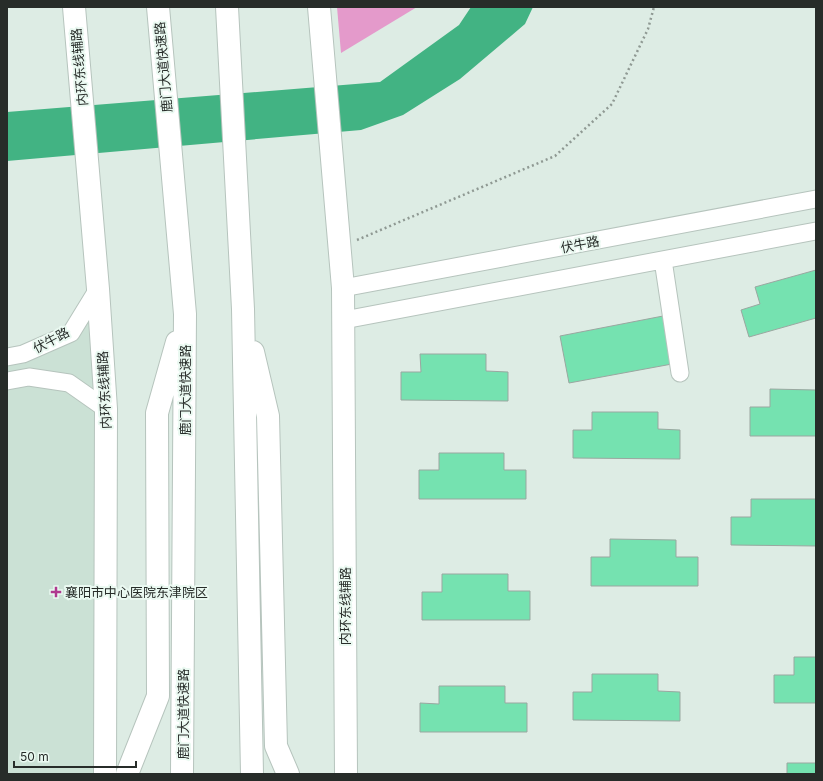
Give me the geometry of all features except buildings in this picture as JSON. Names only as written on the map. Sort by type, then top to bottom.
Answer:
[{"type":"main road","name":"内环东线辅路","points":[[74,7],[98,289],[106,409],[105,774]]},
{"type":"main road","name":"鹿门大道快速路","points":[[158,7],[185,314],[182,774]]},
{"type":"main road","points":[[227,7],[243,309],[252,774]]},
{"type":"main road","name":"内环东线辅路","points":[[319,7],[343,288],[346,774]]},
{"type":"main road","points":[[243,309],[268,416],[276,746],[288,774]]},
{"type":"main road","points":[[127,774],[158,696],[158,413],[185,314]]},
{"type":"street","name":"伏牛路","points":[[343,288],[816,199]]},
{"type":"street","points":[[344,320],[816,231]]},
{"type":"street","points":[[663,260],[680,373]]},
{"type":"street","name":"伏牛路","points":[[7,357],[23,354],[71,333],[98,289]]},
{"type":"street","points":[[7,381],[30,377],[69,383],[106,409]]},
{"type":"path","points":[[340,248],[555,156],[612,104],[648,29],[654,7]]},
{"type":"shaded area","points":[[337,7],[417,7],[341,53]]},
{"type":"shaded area","points":[[471,7],[533,7],[525,24],[460,79],[403,115],[361,130],[7,161],[7,112],[380,82],[459,25]]},
{"type":"shaded area","name":"襄阳市中心医院东津院区","points":[[98,289],[105,774],[7,774],[7,357],[71,333]]},
{"type":"place","name":"襄阳市中心医院东津院区","points":[[56,592]]}]
